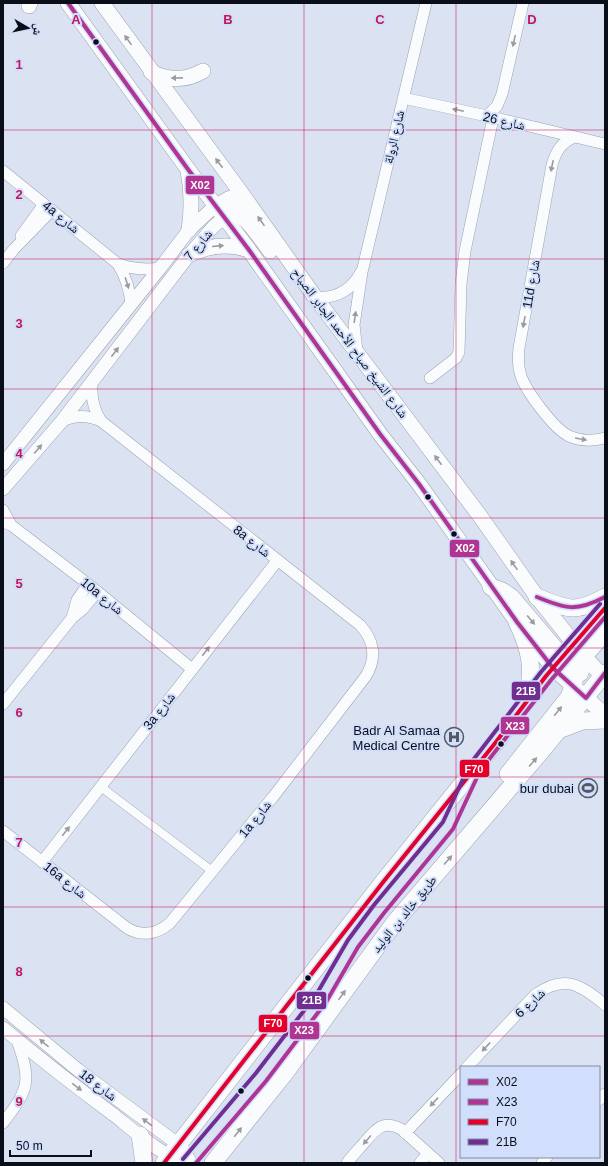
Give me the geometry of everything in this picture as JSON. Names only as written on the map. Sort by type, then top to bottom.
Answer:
[{"type":"main road","name":"شارع الشيخ صباح الأحمد الجابر الصباح","points":[[68,3],[187,168],[224,211],[249,250],[491,587],[517,622],[557,662]]},
{"type":"main road","name":"شارع الشيخ صباح الأحمد الجابر الصباح","points":[[102,3],[151,72],[242,194],[358,356],[480,516],[537,597],[574,643]]},
{"type":"main road","points":[[151,72],[160,76],[179,79],[188,78],[203,71]]},
{"type":"main road","points":[[187,168],[191,186],[192,204],[189,230]]},
{"type":"main road","points":[[224,211],[249,223],[295,284],[308,294],[315,297]]},
{"type":"main road","points":[[189,255],[205,248],[222,245],[236,246],[249,250]]},
{"type":"main road","points":[[491,587],[502,591],[511,597],[557,662],[589,678]]},
{"type":"main road","points":[[537,597],[560,606],[573,609],[584,607],[605,597]]},
{"type":"main road","points":[[171,1155],[384,881],[496,742],[557,662],[605,608]]},
{"type":"main road","points":[[517,622],[529,651],[531,666],[529,688],[521,708]]},
{"type":"main road","points":[[491,811],[490,800],[494,791],[569,697],[589,678],[605,632]]},
{"type":"main road","points":[[574,643],[576,655],[589,678],[605,715]]},
{"type":"main road","name":"طريق خالد بن الوليد","points":[[212,1163],[285,1073],[395,922],[560,729],[589,678]]},
{"type":"main road","points":[[560,729],[582,721],[605,720]]},
{"type":"main road","points":[[140,1135],[144,1163]]},
{"type":"street","name":"شارع الرولة","points":[[358,356],[354,325],[362,272],[426,3]]},
{"type":"street","points":[[430,378],[456,358],[459,352],[461,284],[465,250],[490,117],[502,94],[523,3]]},
{"type":"street","name":"شارع 26","points":[[403,98],[605,144]]},
{"type":"street","name":"11d شارع","points":[[574,137],[568,140],[557,151],[552,165],[518,355],[519,369],[526,387],[559,429],[568,435],[580,439],[592,440],[605,438]]},
{"type":"street","name":"4a شارع","points":[[3,171],[118,264],[126,279],[130,296],[130,304]]},
{"type":"street","name":"شارع 7","points":[[3,464],[189,230],[240,201],[242,194]]},
{"type":"street","name":"شارع 7","points":[[3,489],[62,421],[189,255],[213,227],[224,211],[228,198],[242,194]]},
{"type":"street","points":[[3,263],[14,249],[23,232],[48,207]]},
{"type":"street","name":"4a شارع","points":[[118,264],[139,269],[160,268]]},
{"type":"street","name":"شارع الرولة","points":[[315,297],[329,297],[343,293],[351,288],[362,272]]},
{"type":"street","name":"8a شارع","points":[[92,383],[91,391],[94,407],[101,421]]},
{"type":"street","name":"8a شارع","points":[[62,421],[78,416],[86,416],[101,421],[365,631],[370,638],[373,653],[370,669],[366,676]]},
{"type":"street","name":"10a شارع","points":[[3,510],[7,524],[88,584],[192,669]]},
{"type":"street","name":"3a شارع","points":[[42,862],[277,560]]},
{"type":"street","points":[[72,618],[78,600],[88,584]]},
{"type":"street","points":[[3,704],[72,618],[83,609],[97,592]]},
{"type":"street","name":"1a شارع","points":[[127,928],[137,933],[144,934],[158,931],[170,923],[273,797],[366,676]]},
{"type":"street","points":[[101,787],[212,871]]},
{"type":"street","name":"16a شارع","points":[[3,831],[127,928]]},
{"type":"street","name":"شارع 6","points":[[468,1066],[535,995],[544,988],[554,984],[565,983],[576,985],[586,989],[605,1005]]},
{"type":"street","name":"شارع 18","points":[[3,1008],[171,1155]]},
{"type":"street","name":"شارع 18","points":[[3,1028],[140,1135],[171,1155],[188,1163]]},
{"type":"street","points":[[3,1123],[21,1098],[26,1084],[26,1069],[17,1040]]},
{"type":"street","points":[[405,1133],[460,1075]]},
{"type":"street","points":[[347,1163],[377,1129],[382,1126],[391,1125],[396,1126],[405,1133],[439,1163]]},
{"type":"street","name":"شارع 18","points":[[171,1155],[184,1151],[191,1163]]},
{"type":"street","points":[[420,1163],[428,1153]]},
{"type":"transit line","name":"X02","points":[[68,3],[187,168],[249,250],[380,434],[419,484],[517,622],[553,668],[586,698],[605,673]]},
{"type":"transit line","name":"X02","points":[[537,597],[556,604],[571,607],[586,605],[605,597]]},
{"type":"transit line","name":"21B","points":[[183,1159],[256,1073],[316,995],[348,940],[374,905],[443,822],[470,764],[541,672],[600,604]]},
{"type":"transit line","name":"F70","points":[[164,1163],[384,881],[496,742],[546,676],[605,608]]},
{"type":"transit line","name":"X23","points":[[196,1163],[266,1081],[326,1002],[358,947],[453,829],[480,771],[551,680],[605,617]]},
{"type":"place","name":"Badr Al Samaa Medical Centre","points":[[454,737]]},
{"type":"place","name":"bur dubai","points":[[588,788]]}]
